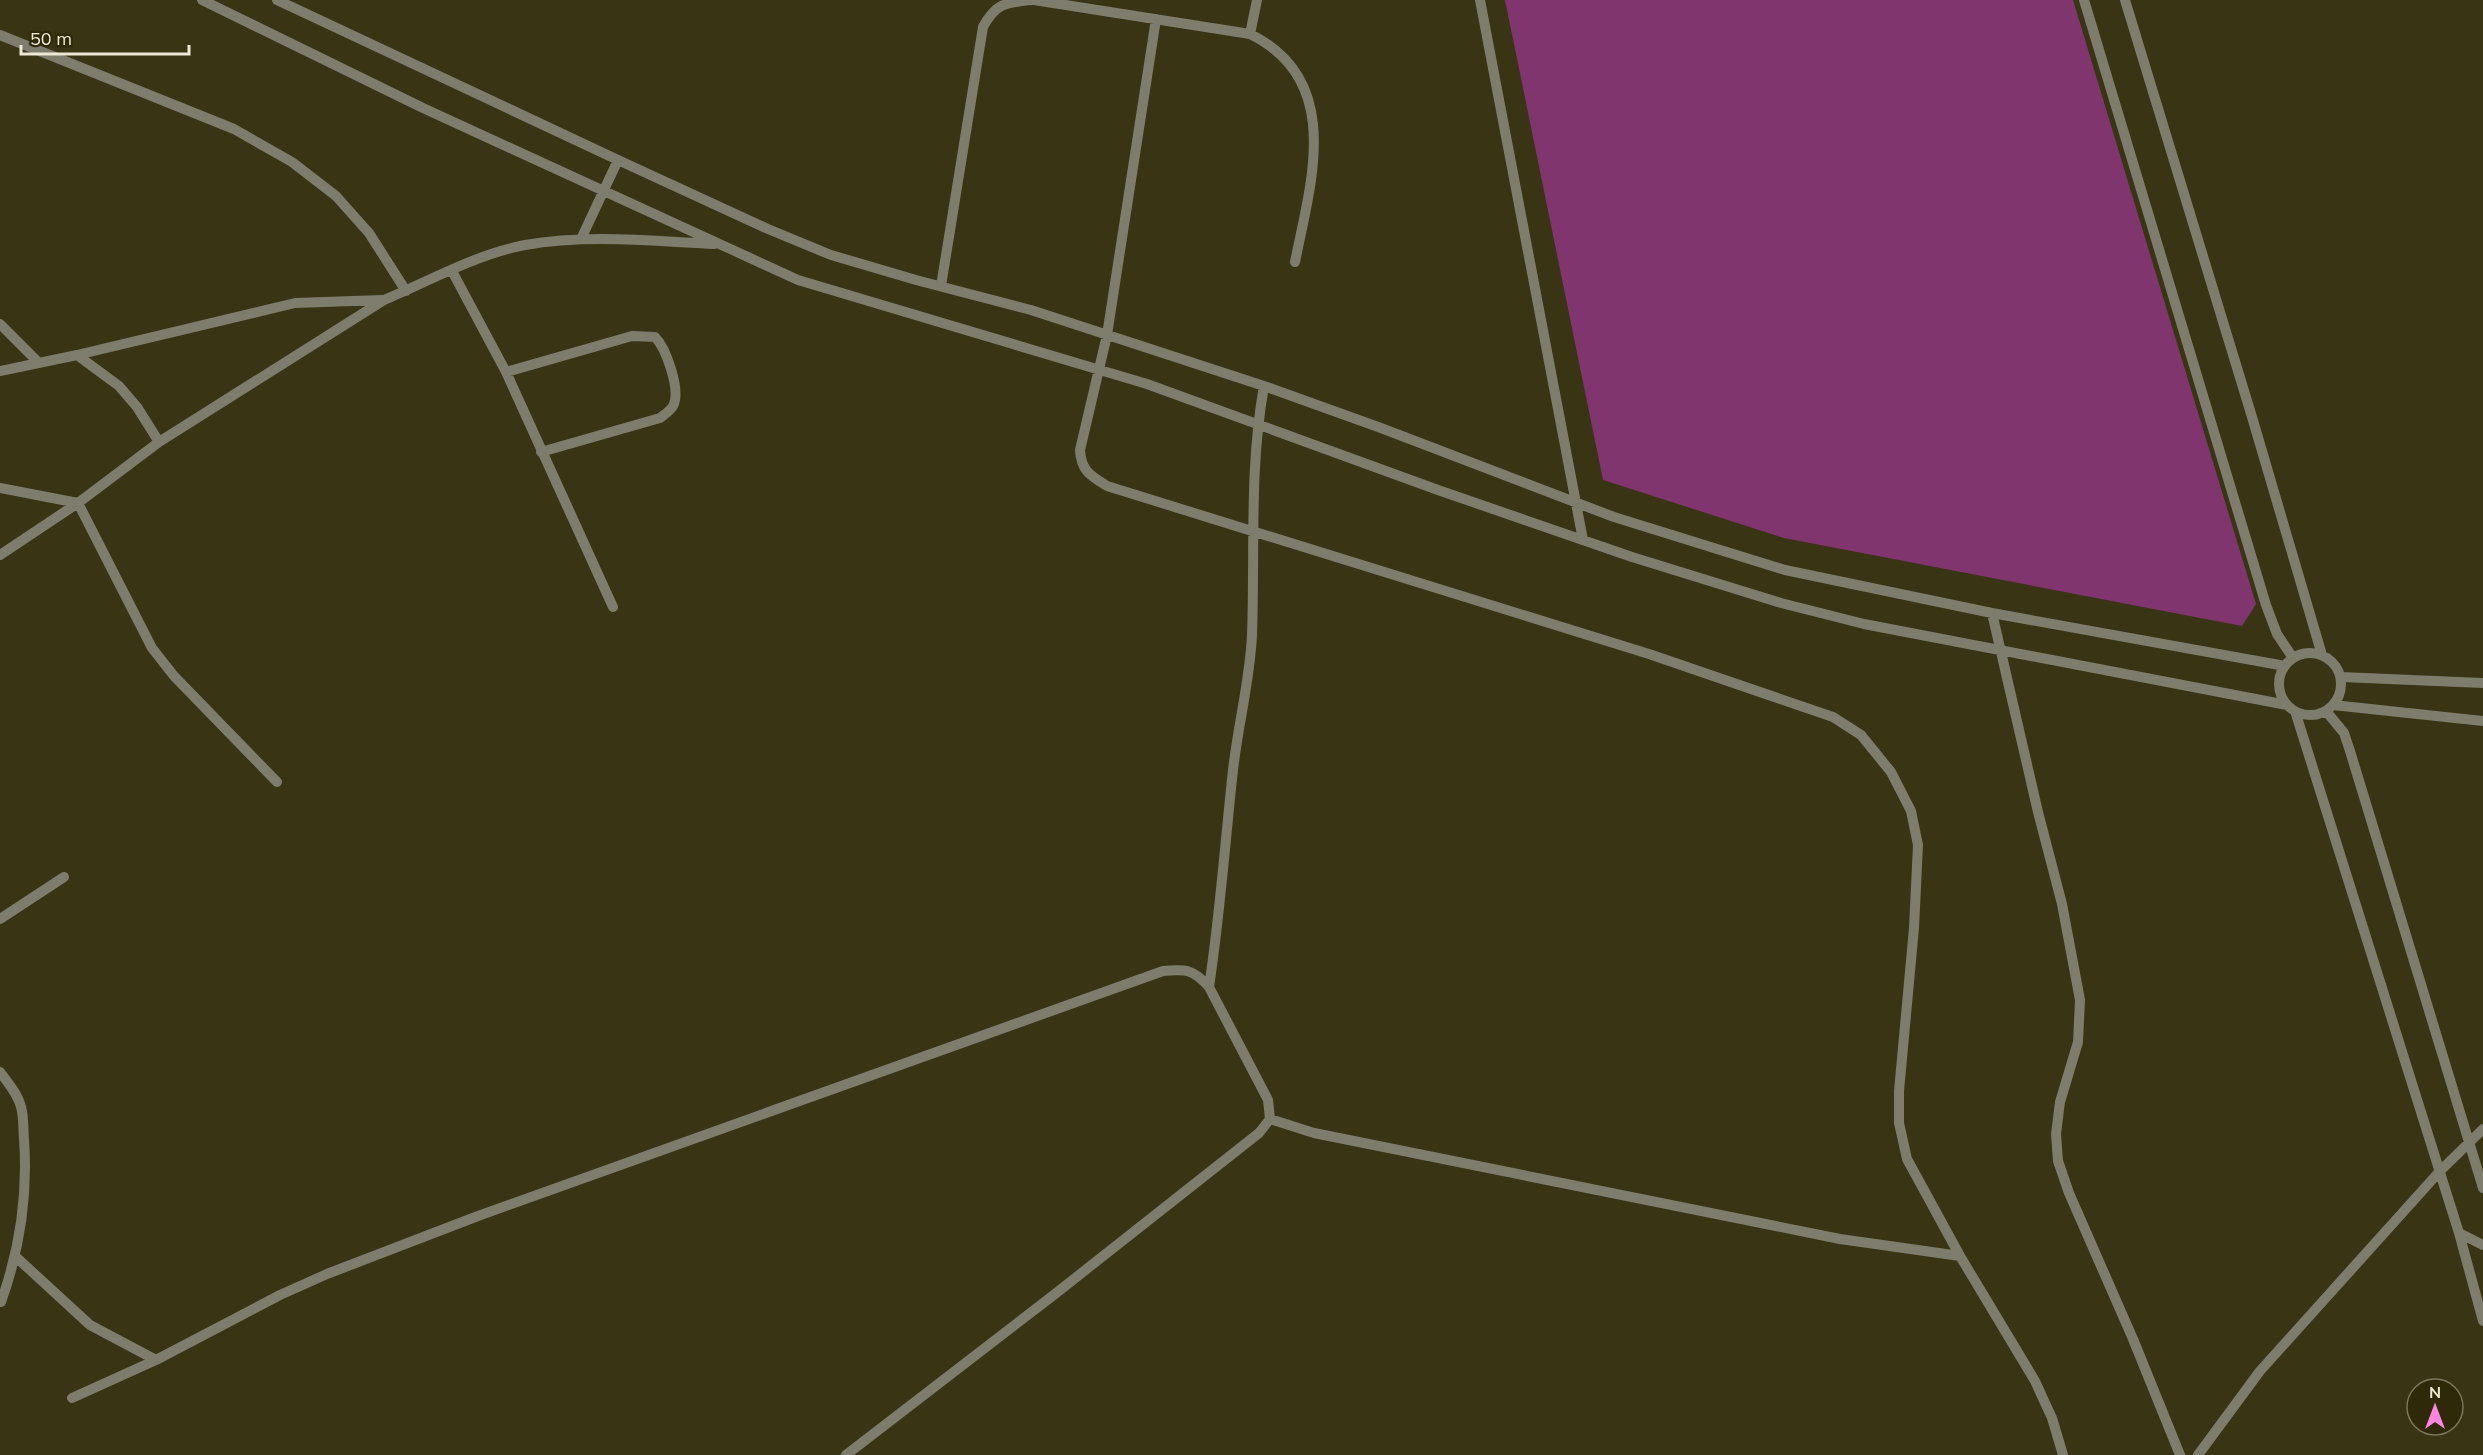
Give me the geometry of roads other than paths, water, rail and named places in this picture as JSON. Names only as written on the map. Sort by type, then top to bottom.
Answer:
[{"type":"lane","points":[[202,0],[423,108],[798,280],[1147,384],[1632,557],[1814,612],[1864,624],[2291,708],[2316,715],[2330,708],[2339,696],[2341,677],[2337,668],[2322,655],[2125,0]]},
{"type":"lane","points":[[277,0],[618,160],[768,229],[831,255],[1031,310],[1264,386],[1614,517],[1785,570],[1992,614],[2289,662]]},
{"type":"lane","points":[[941,286],[983,27],[991,11],[1006,3],[1033,0],[1068,2],[1250,34],[1273,48],[1294,70],[1305,89],[1316,141],[1311,186],[1295,262]]},
{"type":"lane","points":[[1250,34],[1257,0]]},
{"type":"lane","points":[[1480,0],[1583,540]]},
{"type":"lane","points":[[2084,0],[2266,605],[2289,662]]},
{"type":"lane","points":[[1156,19],[1107,335],[1080,450],[1081,464],[1089,475],[1107,486],[1124,492],[1649,654],[1833,717],[1861,735],[1891,772],[1911,811],[1918,845],[1914,928],[1899,1091],[1899,1123],[1907,1159],[1960,1256],[2035,1381],[2052,1418],[2063,1455]]},
{"type":"lane","points":[[0,36],[234,129],[292,162],[336,196],[369,233],[406,291]]},
{"type":"lane","points":[[581,239],[618,160]]},
{"type":"lane","points":[[0,555],[78,503],[159,442],[384,300],[452,271],[523,245],[581,239],[720,244]]},
{"type":"lane","points":[[452,271],[506,372],[613,607]]},
{"type":"lane","points":[[0,371],[295,303],[384,300]]},
{"type":"lane","points":[[0,324],[38,362]]},
{"type":"lane","points":[[506,372],[632,336],[655,337],[666,350],[675,393],[674,404],[660,418],[541,452]]},
{"type":"lane","points":[[77,355],[119,386],[137,407],[159,442]]},
{"type":"lane","points":[[1209,987],[1218,926],[1233,768],[1252,637],[1252,530],[1257,425],[1264,386]]},
{"type":"lane","points":[[0,488],[78,503]]},
{"type":"lane","points":[[78,503],[152,648],[174,676],[277,782]]},
{"type":"lane","points":[[1992,614],[2062,904],[2080,1000],[2078,1042],[2060,1102],[2056,1134],[2058,1161],[2069,1193],[2133,1339],[2180,1455]]},
{"type":"lane","points":[[2322,655],[2302,654],[2289,662],[2281,675],[2279,685],[2281,696],[2291,708],[2440,1171],[2483,1321]]},
{"type":"lane","points":[[2341,677],[2483,683]]},
{"type":"lane","points":[[2330,708],[2483,722]]},
{"type":"lane","points":[[2330,708],[2350,751],[2483,1188]]},
{"type":"lane","points":[[0,920],[63,877]]},
{"type":"lane","points":[[72,1398],[156,1360],[280,1295],[338,1269],[478,1216],[1163,970],[1180,969],[1196,973],[1209,987],[1269,1100],[1270,1119],[1250,1140],[846,1455]]},
{"type":"lane","points":[[0,1072],[12,1087],[21,1107],[24,1180],[21,1235],[1,1302]]},
{"type":"lane","points":[[1270,1119],[1314,1133],[1840,1239],[1960,1256]]},
{"type":"lane","points":[[2198,1455],[2260,1371],[2440,1171],[2483,1129]]},
{"type":"lane","points":[[2459,1233],[2483,1245]]},
{"type":"lane","points":[[16,1257],[90,1325],[156,1360]]}]
